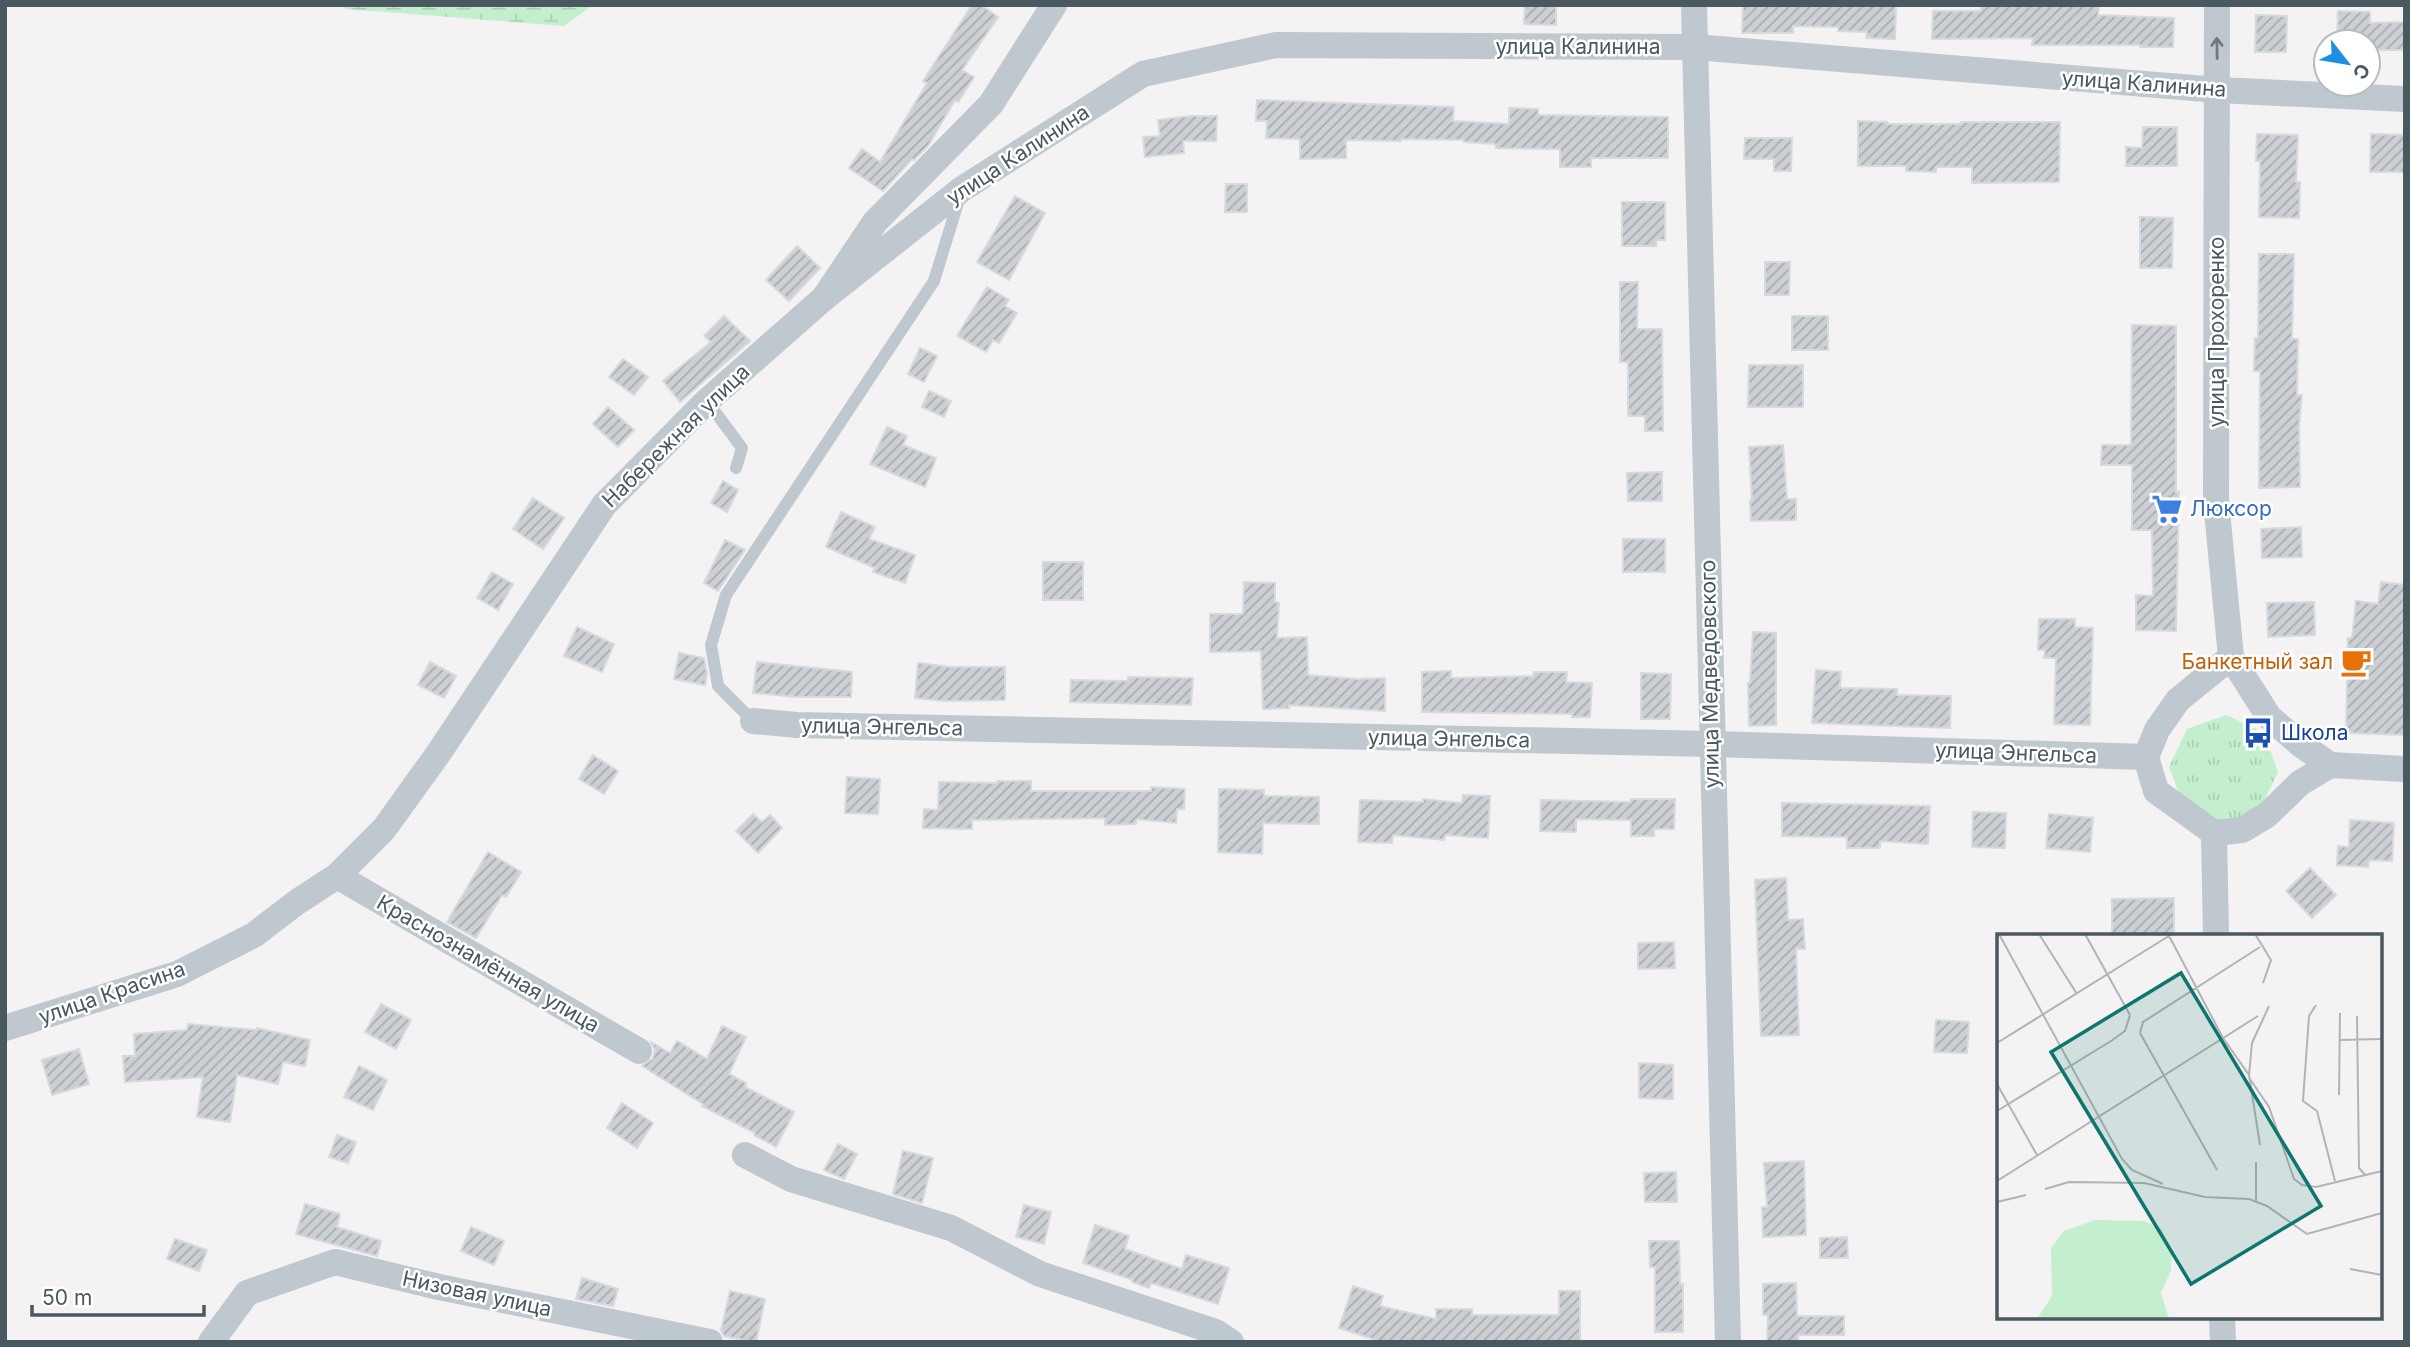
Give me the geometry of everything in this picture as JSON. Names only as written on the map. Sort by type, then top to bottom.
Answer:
[{"type":"street","name":"Набережная улица","points":[[254,935],[291,906],[337,876],[384,829],[438,754],[604,505],[707,401],[824,298],[875,222],[990,104],[1054,5]]},
{"type":"street","name":"улица Медведовского","points":[[1694,5],[1728,1342]]},
{"type":"street","name":"улица Прохоренко","points":[[2217,5],[2216,501],[2231,657],[2269,717],[2330,765]]},
{"type":"street","name":"улица Калинина","points":[[824,298],[962,188],[1143,74],[1276,45],[1694,47],[2218,90],[2405,99]]},
{"type":"street","points":[[2231,657],[2178,700],[2157,730],[2146,757],[2156,791],[2214,833],[2242,830],[2267,815],[2300,782],[2330,765],[2405,769]]},
{"type":"street","name":"улица Энгельса","points":[[753,721],[811,726],[1712,744],[2146,757]]},
{"type":"street","points":[[2214,833],[2216,934]]},
{"type":"street","name":"Краснознамённая улица","points":[[337,876],[639,1051]]},
{"type":"street","name":"улица Красина","points":[[5,1028],[177,974],[254,935]]},
{"type":"street","points":[[745,1155],[791,1179],[951,1228],[1040,1274],[1216,1332],[1231,1342]]},
{"type":"street","name":"Низовая улица","points":[[211,1342],[247,1293],[335,1262],[439,1287],[710,1342]]},
{"type":"street","points":[[2222,1319],[2223,1342]]},
{"type":"lane","points":[[753,721],[718,686],[710,645],[726,595],[934,281],[962,188]]},
{"type":"lane","points":[[707,401],[743,449],[736,468]]},
{"type":"green space","points":[[340,5],[593,5],[564,26],[346,9]]},
{"type":"green space","points":[[2226,715],[2264,733],[2278,772],[2260,809],[2221,824],[2184,806],[2169,767],[2187,729]]},
{"type":"building","points":[[972,5],[981,5],[998,17],[962,70],[974,77],[958,102],[955,100],[928,146],[912,159],[883,191],[849,168],[862,149],[880,162],[927,83],[923,81]]},
{"type":"building","points":[[1525,5],[1556,5],[1556,25],[1524,24]]},
{"type":"building","points":[[1743,5],[1896,5],[1895,39],[1866,38],[1867,32],[1838,31],[1838,27],[1793,26],[1793,33],[1742,33]]},
{"type":"building","points":[[1981,5],[2099,5],[2098,15],[2174,18],[2173,47],[2032,45],[2033,38],[1932,39],[1933,11],[1981,11]]},
{"type":"building","points":[[2338,11],[2370,12],[2370,23],[2405,22],[2405,50],[2382,50],[2382,28],[2337,28]]},
{"type":"building","points":[[2256,15],[2287,16],[2286,52],[2255,52]]},
{"type":"building","points":[[1257,100],[1454,107],[1453,121],[1509,124],[1509,108],[1538,109],[1538,115],[1668,117],[1668,158],[1591,158],[1591,167],[1560,167],[1560,149],[1496,148],[1496,144],[1464,140],[1401,139],[1346,140],[1346,158],[1300,159],[1300,139],[1266,138],[1267,121],[1256,121]]},
{"type":"building","points":[[1217,116],[1216,141],[1183,141],[1184,153],[1145,157],[1143,137],[1160,136],[1158,120]]},
{"type":"building","points":[[1858,121],[1887,124],[2060,122],[2059,182],[1972,183],[1972,167],[1936,167],[1936,172],[1906,171],[1906,166],[1858,166]]},
{"type":"building","points":[[2143,127],[2177,127],[2177,166],[2126,166],[2126,147],[2142,148]]},
{"type":"building","points":[[2257,134],[2298,135],[2296,182],[2300,182],[2299,218],[2259,217],[2260,161],[2256,161]]},
{"type":"building","points":[[2371,134],[2405,135],[2405,172],[2370,172]]},
{"type":"building","points":[[1745,138],[1792,138],[1791,171],[1774,171],[1774,159],[1744,159]]},
{"type":"building","points":[[1226,184],[1247,184],[1247,212],[1225,212]]},
{"type":"building","points":[[1015,196],[1045,213],[1009,280],[977,262]]},
{"type":"building","points":[[1622,202],[1665,202],[1665,240],[1656,240],[1656,246],[1622,246]]},
{"type":"building","points":[[2140,217],[2173,218],[2172,268],[2140,268]]},
{"type":"building","points":[[797,246],[820,268],[789,301],[766,280]]},
{"type":"building","points":[[2259,254],[2294,254],[2292,339],[2298,339],[2297,395],[2302,395],[2299,426],[2300,487],[2259,488],[2260,371],[2254,371],[2255,338],[2258,338]]},
{"type":"building","points":[[1765,262],[1790,262],[1789,295],[1765,295]]},
{"type":"building","points":[[1620,282],[1638,282],[1637,329],[1662,329],[1663,431],[1645,431],[1645,416],[1628,416],[1628,362],[1620,362]]},
{"type":"building","points":[[987,287],[1009,300],[1005,306],[1017,313],[999,343],[993,340],[986,352],[957,336]]},
{"type":"building","points":[[724,316],[750,341],[680,402],[663,381],[711,342],[704,336]]},
{"type":"building","points":[[1792,316],[1828,316],[1828,350],[1792,350]]},
{"type":"building","points":[[2132,325],[2176,326],[2176,492],[2179,492],[2176,631],[2136,630],[2136,595],[2153,596],[2152,530],[2132,530],[2132,465],[2101,465],[2102,445],[2131,445]]},
{"type":"building","points":[[920,348],[937,356],[924,382],[908,374]]},
{"type":"building","points":[[623,359],[648,377],[634,395],[609,377]]},
{"type":"building","points":[[1749,365],[1803,365],[1803,407],[1748,407]]},
{"type":"building","points":[[929,391],[951,401],[944,417],[922,407]]},
{"type":"building","points":[[608,407],[634,430],[618,447],[593,424]]},
{"type":"building","points":[[887,427],[907,436],[903,445],[936,458],[925,487],[870,464]]},
{"type":"building","points":[[1783,445],[1787,499],[1796,499],[1796,520],[1751,521],[1749,447]]},
{"type":"building","points":[[1662,472],[1662,501],[1628,501],[1627,473]]},
{"type":"building","points":[[723,481],[738,490],[727,512],[711,503]]},
{"type":"building","points":[[533,498],[564,518],[543,549],[513,529]]},
{"type":"building","points":[[841,512],[875,527],[869,539],[915,555],[905,583],[873,572],[875,568],[826,547]]},
{"type":"building","points":[[2301,527],[2302,557],[2262,558],[2261,529]]},
{"type":"building","points":[[1623,539],[1665,539],[1665,572],[1623,572]]},
{"type":"building","points":[[725,540],[745,550],[718,591],[704,583]]},
{"type":"building","points":[[1043,562],[1083,562],[1083,600],[1043,600]]},
{"type":"building","points":[[492,572],[513,584],[498,610],[477,598]]},
{"type":"building","points":[[1244,582],[1275,583],[1275,602],[1279,603],[1277,638],[1307,637],[1308,675],[1385,678],[1385,711],[1289,705],[1289,708],[1263,709],[1261,651],[1210,652],[1210,614],[1243,614]]},
{"type":"building","points":[[2381,582],[2405,585],[2405,735],[2346,733],[2348,638],[2352,638],[2356,601],[2378,604]]},
{"type":"building","points":[[2314,602],[2315,635],[2268,637],[2267,603]]},
{"type":"building","points":[[2039,619],[2075,619],[2075,627],[2093,628],[2090,725],[2054,724],[2056,658],[2044,658],[2045,650],[2038,650]]},
{"type":"building","points":[[577,627],[614,644],[602,672],[564,656]]},
{"type":"building","points":[[1753,632],[1776,633],[1776,725],[1749,726],[1748,683]]},
{"type":"building","points":[[679,653],[704,658],[707,674],[705,685],[674,679]]},
{"type":"building","points":[[430,662],[456,676],[444,698],[418,685]]},
{"type":"building","points":[[757,662],[852,672],[851,697],[797,697],[753,693]]},
{"type":"building","points":[[918,663],[951,667],[1005,667],[1005,700],[944,701],[915,698]]},
{"type":"building","points":[[1816,670],[1841,672],[1840,688],[1897,689],[1897,695],[1951,696],[1950,728],[1812,723]]},
{"type":"building","points":[[1451,671],[1451,678],[1533,676],[1534,672],[1567,672],[1566,682],[1592,683],[1590,717],[1572,717],[1573,714],[1422,712],[1422,672]]},
{"type":"building","points":[[1641,673],[1671,674],[1670,719],[1641,719]]},
{"type":"building","points":[[1128,677],[1193,678],[1191,705],[1070,702],[1071,680],[1128,681]]},
{"type":"building","points":[[593,755],[618,771],[604,794],[579,779]]},
{"type":"building","points":[[847,777],[880,779],[878,814],[845,813]]},
{"type":"building","points":[[1031,781],[1031,791],[1151,791],[1151,787],[1185,789],[1184,809],[1177,809],[1176,823],[1136,819],[1136,824],[1105,825],[1105,818],[972,820],[972,829],[923,828],[924,809],[938,810],[939,782]]},
{"type":"building","points":[[1219,789],[1264,790],[1264,796],[1319,797],[1319,824],[1263,823],[1262,854],[1218,852]]},
{"type":"building","points":[[1463,795],[1490,796],[1488,838],[1445,835],[1444,840],[1393,835],[1392,843],[1358,842],[1360,800],[1423,802],[1423,799],[1462,803]]},
{"type":"building","points":[[1631,799],[1675,799],[1674,829],[1654,829],[1654,836],[1631,836],[1631,820],[1576,819],[1576,832],[1540,831],[1541,800],[1631,802]]},
{"type":"building","points":[[1782,803],[1930,806],[1928,844],[1880,841],[1880,848],[1847,848],[1847,837],[1782,836]]},
{"type":"building","points":[[1973,812],[2006,813],[2005,848],[1972,847]]},
{"type":"building","points":[[753,814],[762,822],[770,815],[782,828],[758,853],[736,831]]},
{"type":"building","points":[[2049,814],[2093,818],[2090,852],[2046,848]]},
{"type":"building","points":[[2350,820],[2394,823],[2392,861],[2369,860],[2368,867],[2337,865],[2338,846],[2349,847]]},
{"type":"building","points":[[488,852],[521,872],[506,897],[502,895],[476,938],[447,922]]},
{"type":"building","points":[[2310,868],[2336,895],[2312,918],[2286,891]]},
{"type":"building","points":[[1786,878],[1788,920],[1803,919],[1805,949],[1796,949],[1799,1035],[1761,1036],[1755,880]]},
{"type":"building","points":[[2174,898],[2174,934],[2112,934],[2112,899]]},
{"type":"building","points":[[1674,942],[1675,968],[1638,969],[1638,943]]},
{"type":"building","points":[[381,1004],[411,1020],[396,1049],[365,1032]]},
{"type":"building","points":[[1936,1020],[1969,1022],[1967,1053],[1934,1052]]},
{"type":"building","points":[[188,1024],[257,1028],[310,1040],[305,1066],[283,1062],[278,1084],[237,1075],[230,1122],[197,1117],[203,1077],[125,1082],[123,1056],[135,1056],[134,1034],[187,1030]]},
{"type":"building","points":[[722,1026],[746,1037],[729,1074],[746,1083],[745,1087],[794,1112],[776,1147],[702,1106],[703,1104],[642,1066],[653,1058],[655,1050],[651,1042],[670,1053],[677,1041],[707,1059]]},
{"type":"building","points":[[79,1049],[89,1084],[52,1095],[42,1060]]},
{"type":"building","points":[[1639,1063],[1673,1065],[1673,1099],[1639,1098]]},
{"type":"building","points":[[359,1066],[387,1080],[373,1110],[344,1097]]},
{"type":"building","points":[[622,1103],[653,1123],[637,1148],[607,1128]]},
{"type":"building","points":[[337,1135],[356,1142],[348,1163],[329,1157]]},
{"type":"building","points":[[838,1144],[857,1154],[844,1179],[824,1170]]},
{"type":"building","points":[[903,1151],[933,1158],[922,1203],[893,1194]]},
{"type":"building","points":[[1804,1161],[1806,1235],[1763,1237],[1762,1207],[1767,1207],[1764,1163]]},
{"type":"building","points":[[1676,1172],[1677,1202],[1645,1202],[1644,1173]]},
{"type":"building","points":[[305,1204],[340,1214],[337,1227],[381,1241],[377,1256],[296,1234]]},
{"type":"building","points":[[1024,1205],[1051,1212],[1044,1244],[1016,1237]]},
{"type":"building","points":[[1095,1225],[1129,1236],[1125,1249],[1182,1269],[1186,1255],[1229,1268],[1218,1304],[1151,1283],[1149,1288],[1083,1263]]},
{"type":"building","points":[[471,1227],[504,1241],[494,1265],[461,1251]]},
{"type":"building","points":[[1847,1237],[1848,1258],[1820,1258],[1820,1238]]},
{"type":"building","points":[[175,1239],[207,1250],[199,1271],[167,1259]]},
{"type":"building","points":[[1649,1241],[1679,1241],[1680,1284],[1683,1284],[1683,1332],[1655,1332],[1655,1267],[1650,1267]]},
{"type":"building","points":[[582,1278],[618,1289],[613,1306],[576,1299]]},
{"type":"building","points":[[1796,1283],[1797,1316],[1844,1316],[1844,1335],[1798,1335],[1798,1342],[1767,1342],[1768,1315],[1763,1315],[1763,1284]]},
{"type":"building","points":[[1353,1286],[1383,1296],[1380,1306],[1436,1319],[1436,1309],[1472,1309],[1472,1315],[1559,1315],[1559,1291],[1580,1291],[1580,1342],[1382,1342],[1339,1328]]},
{"type":"building","points":[[730,1291],[765,1299],[756,1342],[724,1336],[721,1330]]},
{"type":"place","name":"Люксор","points":[[2167,509]]},
{"type":"place","name":"Банкетный зал","points":[[2356,662]]},
{"type":"place","name":"Школа","points":[[2258,733]]}]
